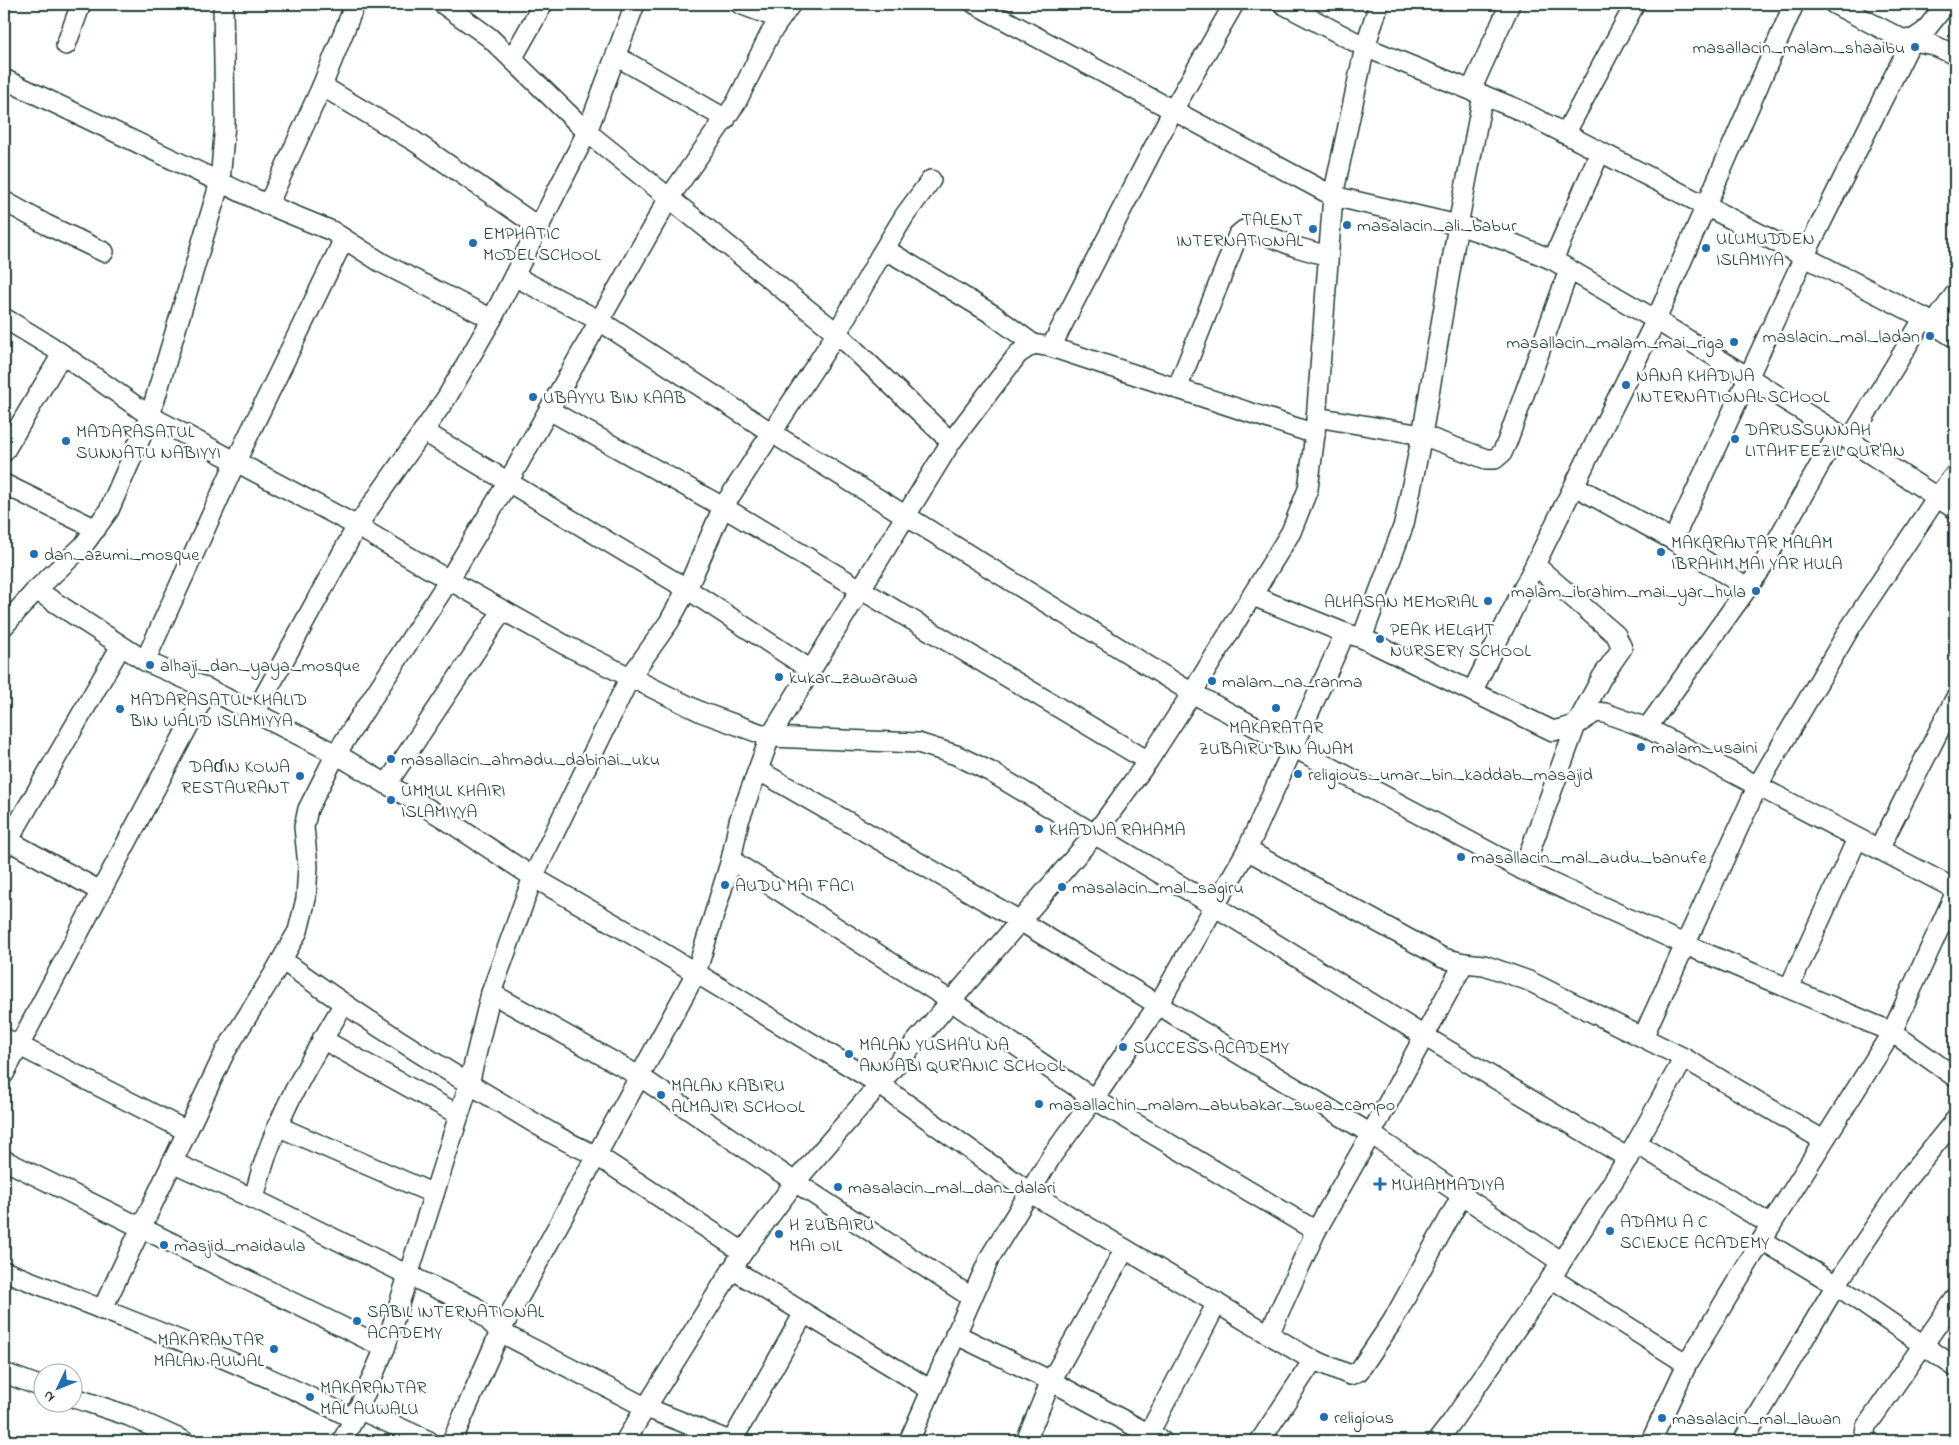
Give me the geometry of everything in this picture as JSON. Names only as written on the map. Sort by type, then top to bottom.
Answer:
[{"type":"street","points":[[66,45],[81,4]]},
{"type":"street","points":[[4,626],[36,590],[83,546],[96,529],[109,510],[150,416],[220,182],[225,123],[223,4]]},
{"type":"street","points":[[266,204],[273,194],[322,86],[355,4]]},
{"type":"street","points":[[443,4],[489,37],[587,132],[837,333],[951,442]]},
{"type":"street","points":[[512,59],[542,4]]},
{"type":"street","points":[[255,713],[357,526],[447,397],[492,319],[540,228],[587,132],[635,4]]},
{"type":"street","points":[[740,4],[780,19]]},
{"type":"street","points":[[102,1310],[225,1052],[298,931],[306,899],[308,866],[304,827],[308,809],[336,754],[449,580],[508,482],[669,198],[726,119],[736,103],[770,34],[791,4]]},
{"type":"street","points":[[975,4],[1333,196],[1458,225],[1507,241],[1553,260],[1656,320],[1844,437],[1955,509]]},
{"type":"street","points":[[452,1441],[500,1332],[696,973],[731,860],[739,821],[770,736],[951,442],[1018,354],[1042,346],[1234,4]]},
{"type":"street","points":[[1283,4],[1365,47],[1477,92],[1565,134],[1929,321],[1955,338]]},
{"type":"street","points":[[625,1441],[742,1252],[795,1182],[1095,834],[1148,761],[1292,532],[1308,490],[1316,425],[1333,196],[1365,47],[1379,4]]},
{"type":"street","points":[[909,1441],[990,1257],[1053,1154],[1094,1099],[1158,1005],[1247,850],[1293,748],[1354,635],[1404,524],[1422,435],[1458,225],[1477,92],[1510,4]]},
{"type":"street","points":[[1565,134],[1635,4]]},
{"type":"street","points":[[1473,690],[1656,320],[1794,4]]},
{"type":"street","points":[[1673,540],[1804,257],[1912,40],[1924,32],[1946,4]]},
{"type":"street","points":[[1842,6],[1900,38],[1933,44],[1955,55]]},
{"type":"street","points":[[616,56],[726,119]]},
{"type":"street","points":[[4,79],[266,204],[332,231],[382,263],[492,319]]},
{"type":"street","points":[[322,86],[414,141],[540,228]]},
{"type":"street","points":[[1553,260],[1600,152]]},
{"type":"street","points":[[342,1441],[385,1348],[469,1084],[492,993],[533,877],[630,677],[670,622],[687,589],[723,507],[837,333],[905,215],[931,180]]},
{"type":"street","points":[[4,201],[47,225],[104,252]]},
{"type":"street","points":[[1177,389],[1238,235],[1244,230],[1250,229],[1296,247],[1328,256]]},
{"type":"street","points":[[146,661],[236,461],[344,239]]},
{"type":"street","points":[[880,256],[893,254],[1042,346],[1177,389],[1316,425],[1422,435],[1486,459],[1495,459],[1502,453],[1569,270]]},
{"type":"street","points":[[514,276],[600,321],[772,434],[1192,693],[1523,870],[1686,945],[1892,1032],[1955,1077]]},
{"type":"street","points":[[1647,728],[1759,572],[1844,437],[1929,321],[1955,294]]},
{"type":"street","points":[[4,318],[62,354],[150,416],[357,526],[565,645],[701,712],[770,736],[918,742],[956,755],[991,772],[1216,906],[1424,1036],[1632,1151],[1766,1232],[1836,1285],[1955,1367]]},
{"type":"street","points":[[4,452],[62,354]]},
{"type":"street","points":[[549,410],[723,507],[1148,761]]},
{"type":"street","points":[[423,431],[687,589],[811,670]]},
{"type":"street","points":[[1643,1038],[1758,785],[1850,628],[1937,497],[1955,474]]},
{"type":"street","points":[[4,484],[96,529]]},
{"type":"street","points":[[1575,486],[1673,540],[1747,588]]},
{"type":"street","points":[[1523,870],[1576,725],[1602,676],[1622,648],[1616,635],[1535,565]]},
{"type":"street","points":[[36,590],[146,661],[208,689],[336,754],[442,817],[533,877],[879,1084],[1030,1192],[1309,1358],[1350,1375],[1359,1371],[1392,1322],[1462,1196]]},
{"type":"street","points":[[1253,596],[1354,635],[1473,690],[1553,731],[1576,725],[1596,712],[1605,713],[1647,728],[1955,889]]},
{"type":"street","points":[[386,784],[503,610]]},
{"type":"street","points":[[100,891],[5,842],[120,646]]},
{"type":"street","points":[[4,1074],[11,1042],[100,891],[208,689]]},
{"type":"street","points":[[1879,849],[1955,699]]},
{"type":"street","points":[[758,770],[1020,921],[1371,1134],[1561,1262]]},
{"type":"street","points":[[1789,988],[1857,839]]},
{"type":"street","points":[[1247,850],[1443,958],[1464,964],[1484,965],[1529,981],[1684,1058],[1823,1140]]},
{"type":"street","points":[[731,860],[951,1001],[1094,1099],[1316,1232]]},
{"type":"street","points":[[1651,1441],[1687,1364],[1766,1232],[1892,1032],[1955,894]]},
{"type":"street","points":[[282,960],[343,1005],[469,1084],[575,1146],[596,1155],[742,1252]]},
{"type":"street","points":[[1269,1334],[1316,1232],[1464,964]]},
{"type":"street","points":[[492,993],[639,1076],[795,1182],[971,1297]]},
{"type":"street","points":[[254,1199],[260,1170],[295,1085],[343,1005]]},
{"type":"street","points":[[322,1039],[459,1116]]},
{"type":"street","points":[[11,1042],[187,1132]]},
{"type":"street","points":[[1439,1441],[1551,1278],[1632,1151],[1684,1058]]},
{"type":"street","points":[[1743,1441],[1836,1285],[1906,1180],[1955,1120]]},
{"type":"street","points":[[277,1126],[434,1194]]},
{"type":"street","points":[[4,1160],[140,1229],[385,1348]]},
{"type":"street","points":[[172,1162],[254,1199],[474,1306],[500,1332],[647,1408],[731,1441],[804,1313]]},
{"type":"street","points":[[1026,1441],[1051,1381],[1125,1249]]},
{"type":"street","points":[[732,1269],[931,1390]]},
{"type":"street","points":[[4,1271],[311,1397],[428,1441]]},
{"type":"street","points":[[1551,1278],[1687,1364]]},
{"type":"street","points":[[1864,1441],[1866,1427],[1955,1298]]},
{"type":"street","points":[[955,1334],[1051,1381],[1152,1439],[1217,1303]]},
{"type":"street","points":[[1260,1441],[1310,1365],[1309,1358]]},
{"type":"street","points":[[4,1374],[32,1384]]},
{"type":"street","points":[[82,1400],[129,1416],[184,1441]]},
{"type":"place","name":"masallacin_malam_shaaibu","points":[[1915,47]]},
{"type":"place","name":"masalacin_ali_babur","points":[[1347,225]]},
{"type":"place","name":"TALENT INTERNATIONAL","points":[[1313,229]]},
{"type":"place","name":"EMPHATIC MODEL SCHOOL","points":[[473,243]]},
{"type":"place","name":"ULUMUDDEN ISLAMIYA","points":[[1706,248]]},
{"type":"place","name":"maslacin_mal_ladan","points":[[1930,336]]},
{"type":"place","name":"masallacin_malam_mai_riga","points":[[1734,342]]},
{"type":"place","name":"NANA KHADIJA INTERNATIONAL SCHOOL","points":[[1626,385]]},
{"type":"place","name":"UBAYYU BIN KAAB","points":[[533,397]]},
{"type":"place","name":"DARUSSUNNAH LITAHFEEZIL QUR'AN","points":[[1735,439]]},
{"type":"place","name":"MADARASATUL SUNNATU NABIYYI","points":[[66,441]]},
{"type":"place","name":"MAKARANTAR MALAM IBRAHIM MAI YAR HULA","points":[[1661,552]]},
{"type":"place","name":"dan_azumi_mosque","points":[[34,554]]},
{"type":"place","name":"malam_ibrahim_mai_yar_hula","points":[[1756,591]]},
{"type":"place","name":"ALHASAN MEMORIAL","points":[[1488,601]]},
{"type":"place","name":"PEAK HELGHT NURSERY SCHOOL","points":[[1380,639]]},
{"type":"place","name":"alhaji_dan_yaya_mosque","points":[[150,665]]},
{"type":"place","name":"kukar_zawarawa","points":[[779,677]]},
{"type":"place","name":"malam_na_ranma","points":[[1212,681]]},
{"type":"place","name":"MAKARATAR ZUBAIRU BIN AWAM","points":[[1276,708]]},
{"type":"place","name":"MADARASATUL KHALID BIN WALID ISLAMIYYA","points":[[120,709]]},
{"type":"place","name":"malam_usaini","points":[[1641,747]]},
{"type":"place","name":"masallacin_ahmadu_dabinai_uku","points":[[391,759]]},
{"type":"place","name":"religious_umar_bin_kaddab_masajid","points":[[1298,774]]},
{"type":"place","name":"DAɗIN KOWA RESTAURANT","points":[[300,776]]},
{"type":"place","name":"UMMUL KHAIRI ISLAMIYYA","points":[[391,800]]},
{"type":"place","name":"KHADIJA RAHAMA","points":[[1039,829]]},
{"type":"place","name":"masallacin_mal_audu_banufe","points":[[1461,857]]},
{"type":"place","name":"AUDU MAI FACI","points":[[725,885]]},
{"type":"place","name":"masalacin_mal_sagiru","points":[[1062,887]]},
{"type":"place","name":"SUCCESS ACADEMY","points":[[1123,1047]]},
{"type":"place","name":"MALAN YUSHA'U NA ANNABI QUR'ANIC SCHOOL","points":[[849,1054]]},
{"type":"place","name":"MALAN KABIRU ALMAJIRI SCHOOL","points":[[661,1095]]},
{"type":"place","name":"masallachin_malam_abubakar_swea_campo","points":[[1039,1104]]},
{"type":"place","name":"MUHAMMADIYA","points":[[1380,1184]]},
{"type":"place","name":"masalacin_mal_dan_dalari","points":[[838,1187]]},
{"type":"place","name":"ADAMU A C SCIENCE ACADEMY","points":[[1610,1231]]},
{"type":"place","name":"H ZUBAIRU MAI OIL","points":[[779,1234]]},
{"type":"place","name":"masjid_maidaula","points":[[164,1245]]},
{"type":"place","name":"SABIL INTERNATIONAL ACADEMY","points":[[357,1321]]},
{"type":"place","name":"MAKARANTAR MALAN AUWAL","points":[[274,1349]]},
{"type":"place","name":"MAKARANTAR MAL AUWALU","points":[[310,1397]]},
{"type":"place","name":"religious","points":[[1324,1417]]},
{"type":"place","name":"masalacin_mal_lawan","points":[[1662,1418]]}]
